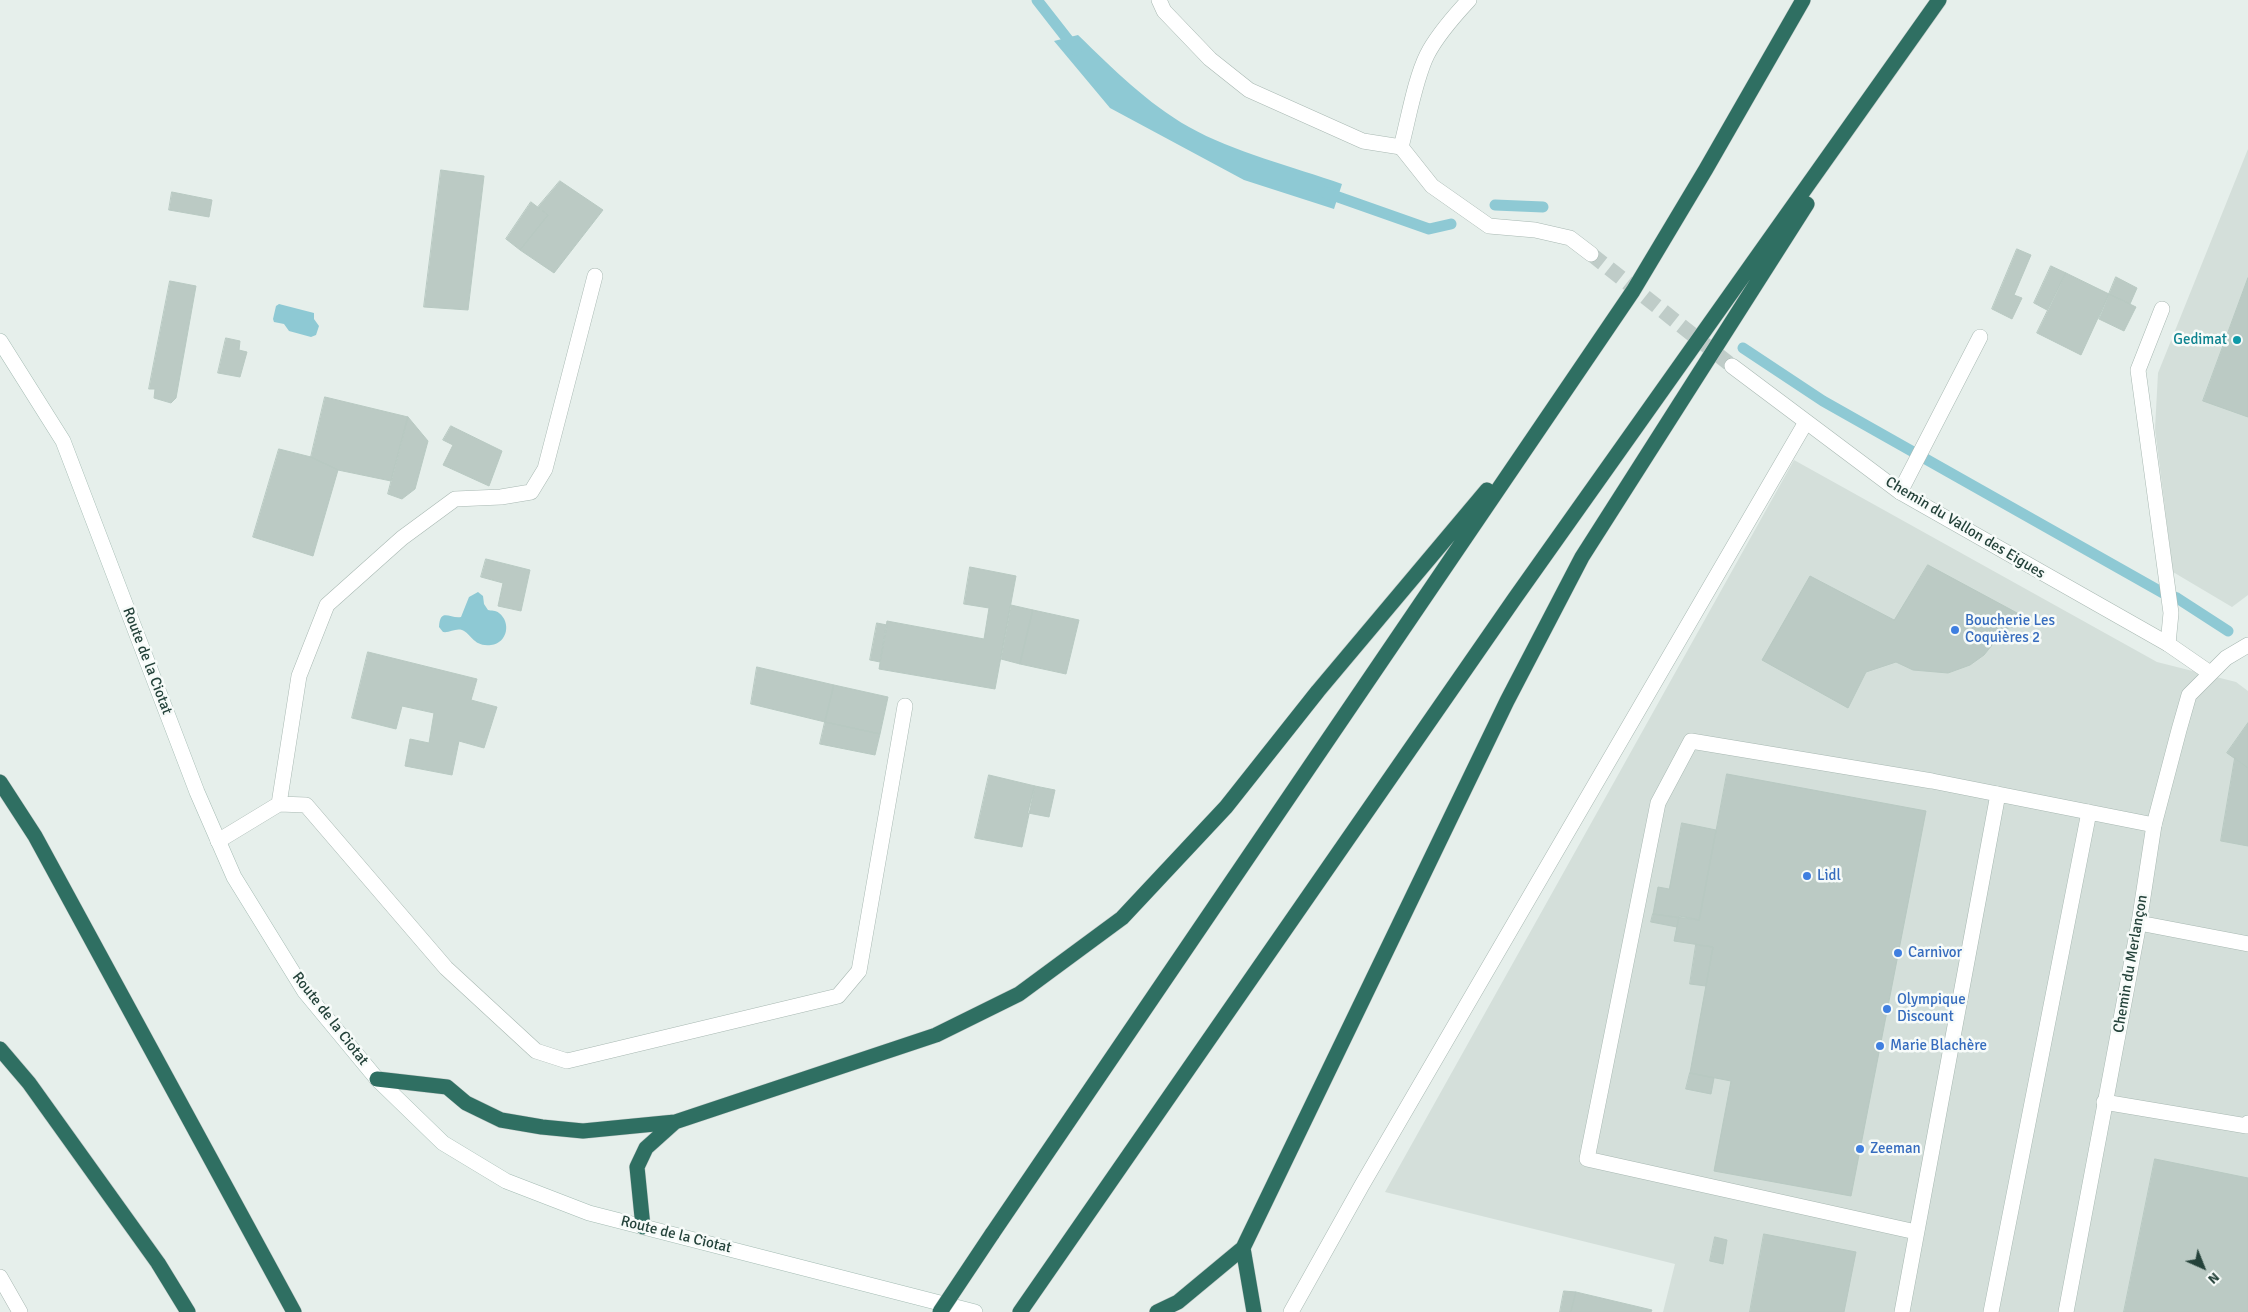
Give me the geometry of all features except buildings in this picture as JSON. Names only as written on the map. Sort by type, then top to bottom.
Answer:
[{"type":"highway","points":[[940,1312],[1633,291],[1803,0]]},
{"type":"highway","points":[[1157,1312],[1178,1302],[1243,1248],[1503,710],[1582,557],[1939,0]]},
{"type":"highway","points":[[1020,1312],[1515,598],[1904,52]]},
{"type":"highway","points":[[378,1079],[447,1087],[466,1102],[501,1120],[542,1127],[583,1131],[675,1122],[936,1035],[1019,994],[1122,918],[1226,807],[1318,691],[1540,427]]},
{"type":"highway","points":[[0,782],[35,836],[294,1312]]},
{"type":"highway","points":[[0,1049],[29,1083],[152,1255],[188,1312]]},
{"type":"highway","points":[[643,1227],[638,1167],[646,1148],[675,1122]]},
{"type":"highway","points":[[1243,1248],[1254,1312]]},
{"type":"street","points":[[1160,0],[1164,11],[1210,59],[1249,90],[1363,141],[1401,147],[1432,186],[1489,226],[1535,230],[1570,238],[1591,254]]},
{"type":"street","points":[[1401,147],[1427,54],[1469,0]]},
{"type":"street","points":[[279,804],[299,676],[327,605],[402,538],[455,500],[501,497],[531,492],[545,470],[595,276]]},
{"type":"street","points":[[2162,309],[2138,370],[2171,613],[2168,644]]},
{"type":"street","points":[[1900,492],[1980,337]]},
{"type":"street","name":"Route de la Ciotat","points":[[0,340],[63,441],[197,792],[234,877],[305,992],[378,1079],[443,1143],[506,1181],[589,1213],[975,1312]]},
{"type":"street","name":"Chemin du Vallon des Eigues","points":[[1732,366],[1900,492],[2168,644],[2210,673]]},
{"type":"street","points":[[1291,1312],[1362,1185],[1806,422]]},
{"type":"street","name":"Chemin du Merlançon","points":[[2066,1312],[2139,923],[2154,824],[2189,695],[2226,658],[2248,644]]},
{"type":"street","points":[[218,841],[279,804],[306,805],[446,968],[536,1051],[567,1061],[838,996],[859,971],[905,706]]},
{"type":"street","points":[[1916,1232],[1587,1159],[1658,803],[1691,741],[1998,794],[2154,824]]},
{"type":"street","points":[[1902,1312],[1998,794]]},
{"type":"street","points":[[1991,1312],[2089,812]]},
{"type":"street","points":[[2139,923],[2248,944]]},
{"type":"street","points":[[2104,1102],[2247,1126],[2248,1123]]},
{"type":"street","points":[[0,1277],[20,1312]]},
{"type":"shaded area","points":[[2248,149],[2248,595],[2232,607],[2173,572],[2155,429],[2158,373]]},
{"type":"shaded area","points":[[1794,460],[2157,662],[2236,682],[2248,691],[2248,1312],[1663,1312],[1675,1264],[1385,1192]]},
{"type":"water","points":[[1078,35],[1117,73],[1159,107],[1189,127],[1244,152],[1342,184],[1334,209],[1244,180],[1110,108],[1054,41]]},
{"type":"water","points":[[279,304],[314,313],[314,319],[319,326],[316,335],[311,337],[289,331],[284,324],[274,322],[276,306]]},
{"type":"water","points":[[478,592],[483,596],[484,604],[488,610],[498,612],[505,622],[506,632],[504,636],[497,643],[491,645],[480,644],[462,630],[443,632],[439,627],[441,617],[446,615],[461,617],[469,597]]},
{"type":"waterway","points":[[1037,0],[1076,50]]},
{"type":"waterway","points":[[1324,192],[1429,229],[1451,224]]},
{"type":"waterway","points":[[1495,205],[1543,207]]},
{"type":"waterway","points":[[1743,348],[1823,401],[2163,593],[2177,598],[2228,631]]},
{"type":"tunnel","points":[[1591,254],[1732,366]]},
{"type":"place","name":"Gedimat","points":[[2237,340]]},
{"type":"place","name":"Boucherie Les Coquières 2","points":[[1955,630]]},
{"type":"place","name":"Lidl","points":[[1807,876]]},
{"type":"place","name":"Carnivor","points":[[1898,953]]},
{"type":"place","name":"Olympique Discount","points":[[1887,1009]]},
{"type":"place","name":"Marie Blachère","points":[[1880,1046]]},
{"type":"place","name":"Zeeman","points":[[1860,1149]]}]
